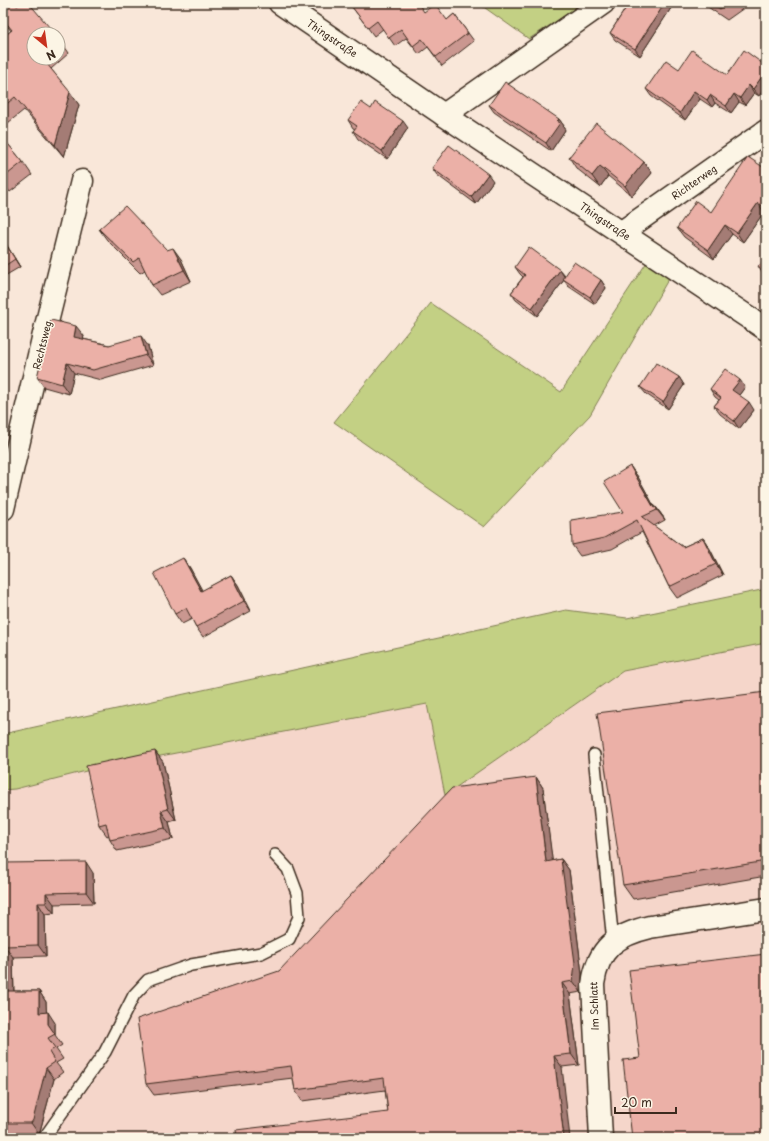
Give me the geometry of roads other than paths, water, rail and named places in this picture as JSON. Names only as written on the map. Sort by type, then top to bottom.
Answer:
[{"type":"street","name":"Thingstraße","points":[[280,3],[444,115],[766,329]]},
{"type":"street","points":[[444,115],[603,3]]},
{"type":"street","name":"Richterweg","points":[[622,232],[766,131]]},
{"type":"street","name":"Rechtsweg","points":[[3,509],[82,181]]},
{"type":"street","name":"Im Schlatt","points":[[602,1138],[593,984],[595,969],[603,954],[613,942],[632,932],[650,927],[766,909]]},
{"type":"lane","points":[[594,755],[613,942]]},
{"type":"lane","points":[[44,1138],[105,1052],[134,995],[148,980],[191,965],[261,953],[289,939],[299,917],[297,893],[288,869],[275,855]]}]
